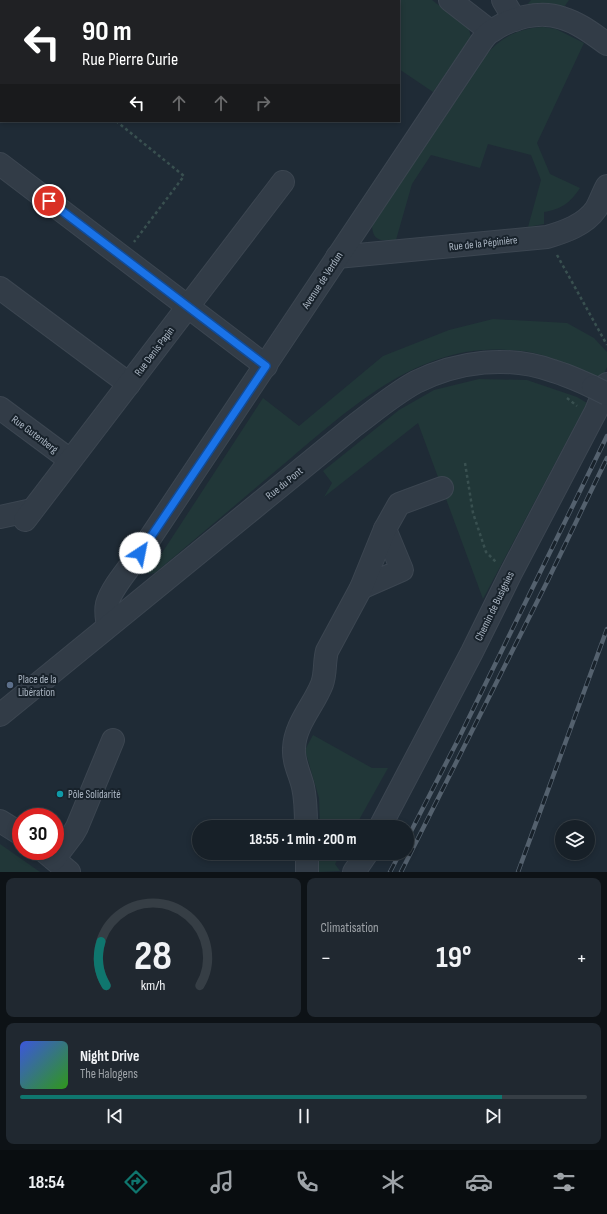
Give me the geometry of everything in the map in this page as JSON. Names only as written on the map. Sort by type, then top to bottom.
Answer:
[{"type":"street","points":[[450,0],[490,31]]},
{"type":"street","points":[[503,0],[515,20],[540,16],[561,17],[583,28],[607,44]]},
{"type":"street","name":"Avenue de Verdun","points":[[108,626],[106,610],[107,602],[120,581],[266,366],[481,42],[490,31],[515,20]]},
{"type":"street","points":[[0,164],[266,366]]},
{"type":"street","name":"Rue Denis Papin","points":[[0,517],[28,515],[283,182]]},
{"type":"street","name":"Rue de la Pépinière","points":[[337,257],[547,237],[574,227],[589,216],[595,210],[607,186]]},
{"type":"street","points":[[0,288],[129,384]]},
{"type":"street","name":"Rue du Pont","points":[[0,715],[354,426],[392,397],[416,383],[456,368],[498,361],[538,366],[602,389]]},
{"type":"street","name":"Chemin de Busignies","points":[[384,820],[472,652],[510,573],[596,411],[602,389]]},
{"type":"street","name":"Rue Gutenberg","points":[[0,408],[70,460]]},
{"type":"street","points":[[306,820],[305,796],[294,754],[295,738],[322,684],[325,673],[325,658],[361,588],[385,529],[399,504],[442,488]]},
{"type":"street","points":[[361,588],[402,570],[385,529]]},
{"type":"street","name":"Avenue de Verdun","points":[[140,553],[134,572],[136,579],[147,595]]},
{"type":"street","points":[[56,861],[77,826],[113,740]]},
{"type":"street","points":[[0,821],[12,828]]},
{"type":"street","points":[[307,860],[307,872]]},
{"type":"street","points":[[354,872],[362,860]]},
{"type":"path","points":[[117,122],[184,176],[122,257]]},
{"type":"path","points":[[547,237],[607,345]]},
{"type":"path","points":[[563,394],[579,408]]},
{"type":"path","points":[[465,463],[473,513],[486,552],[501,567],[510,573]]},
{"type":"green space","points":[[400,0],[432,0],[469,29],[471,37],[433,92],[400,70]]},
{"type":"green space","points":[[531,0],[569,0],[564,7],[527,5]]},
{"type":"green space","points":[[544,27],[556,29],[584,43],[537,143],[550,174],[580,188],[569,201],[561,207],[544,212],[544,224],[528,227],[541,180],[531,155],[488,144],[480,168],[431,155],[412,184],[396,240],[383,240],[376,238],[372,226],[484,57],[497,44],[511,35],[526,29]]},
{"type":"green space","points":[[493,319],[567,323],[594,338],[607,352],[607,367],[601,380],[577,368],[543,355],[531,352],[507,350],[475,351],[445,357],[417,368],[390,382],[339,418],[155,573],[149,574],[144,570],[151,560],[160,556],[263,398],[299,426],[383,356],[449,330]]},
{"type":"green space","points":[[479,379],[527,380],[577,397],[587,403],[483,599],[418,423],[324,497],[332,483],[323,471],[399,410],[434,390]]},
{"type":"green space","points":[[313,735],[372,768],[388,768],[359,820],[320,820],[319,798],[305,750]]},
{"type":"green space","points":[[0,844],[12,852],[12,860],[23,860],[40,872],[0,872]]},
{"type":"green space","points":[[337,860],[335,864],[340,871],[319,872],[317,861]]},
{"type":"railway","points":[[414,825],[458,740],[607,436]]},
{"type":"railway","points":[[401,872],[548,580],[607,458]]},
{"type":"railway","points":[[518,872],[607,629]]},
{"type":"railway","points":[[390,872],[396,860]]},
{"type":"place","name":"Place de la Libération","points":[[10,685]]},
{"type":"place","name":"Pôle Solidarité","points":[[60,794]]},
{"type":"route","points":[[49,201],[266,366],[140,553]]}]
